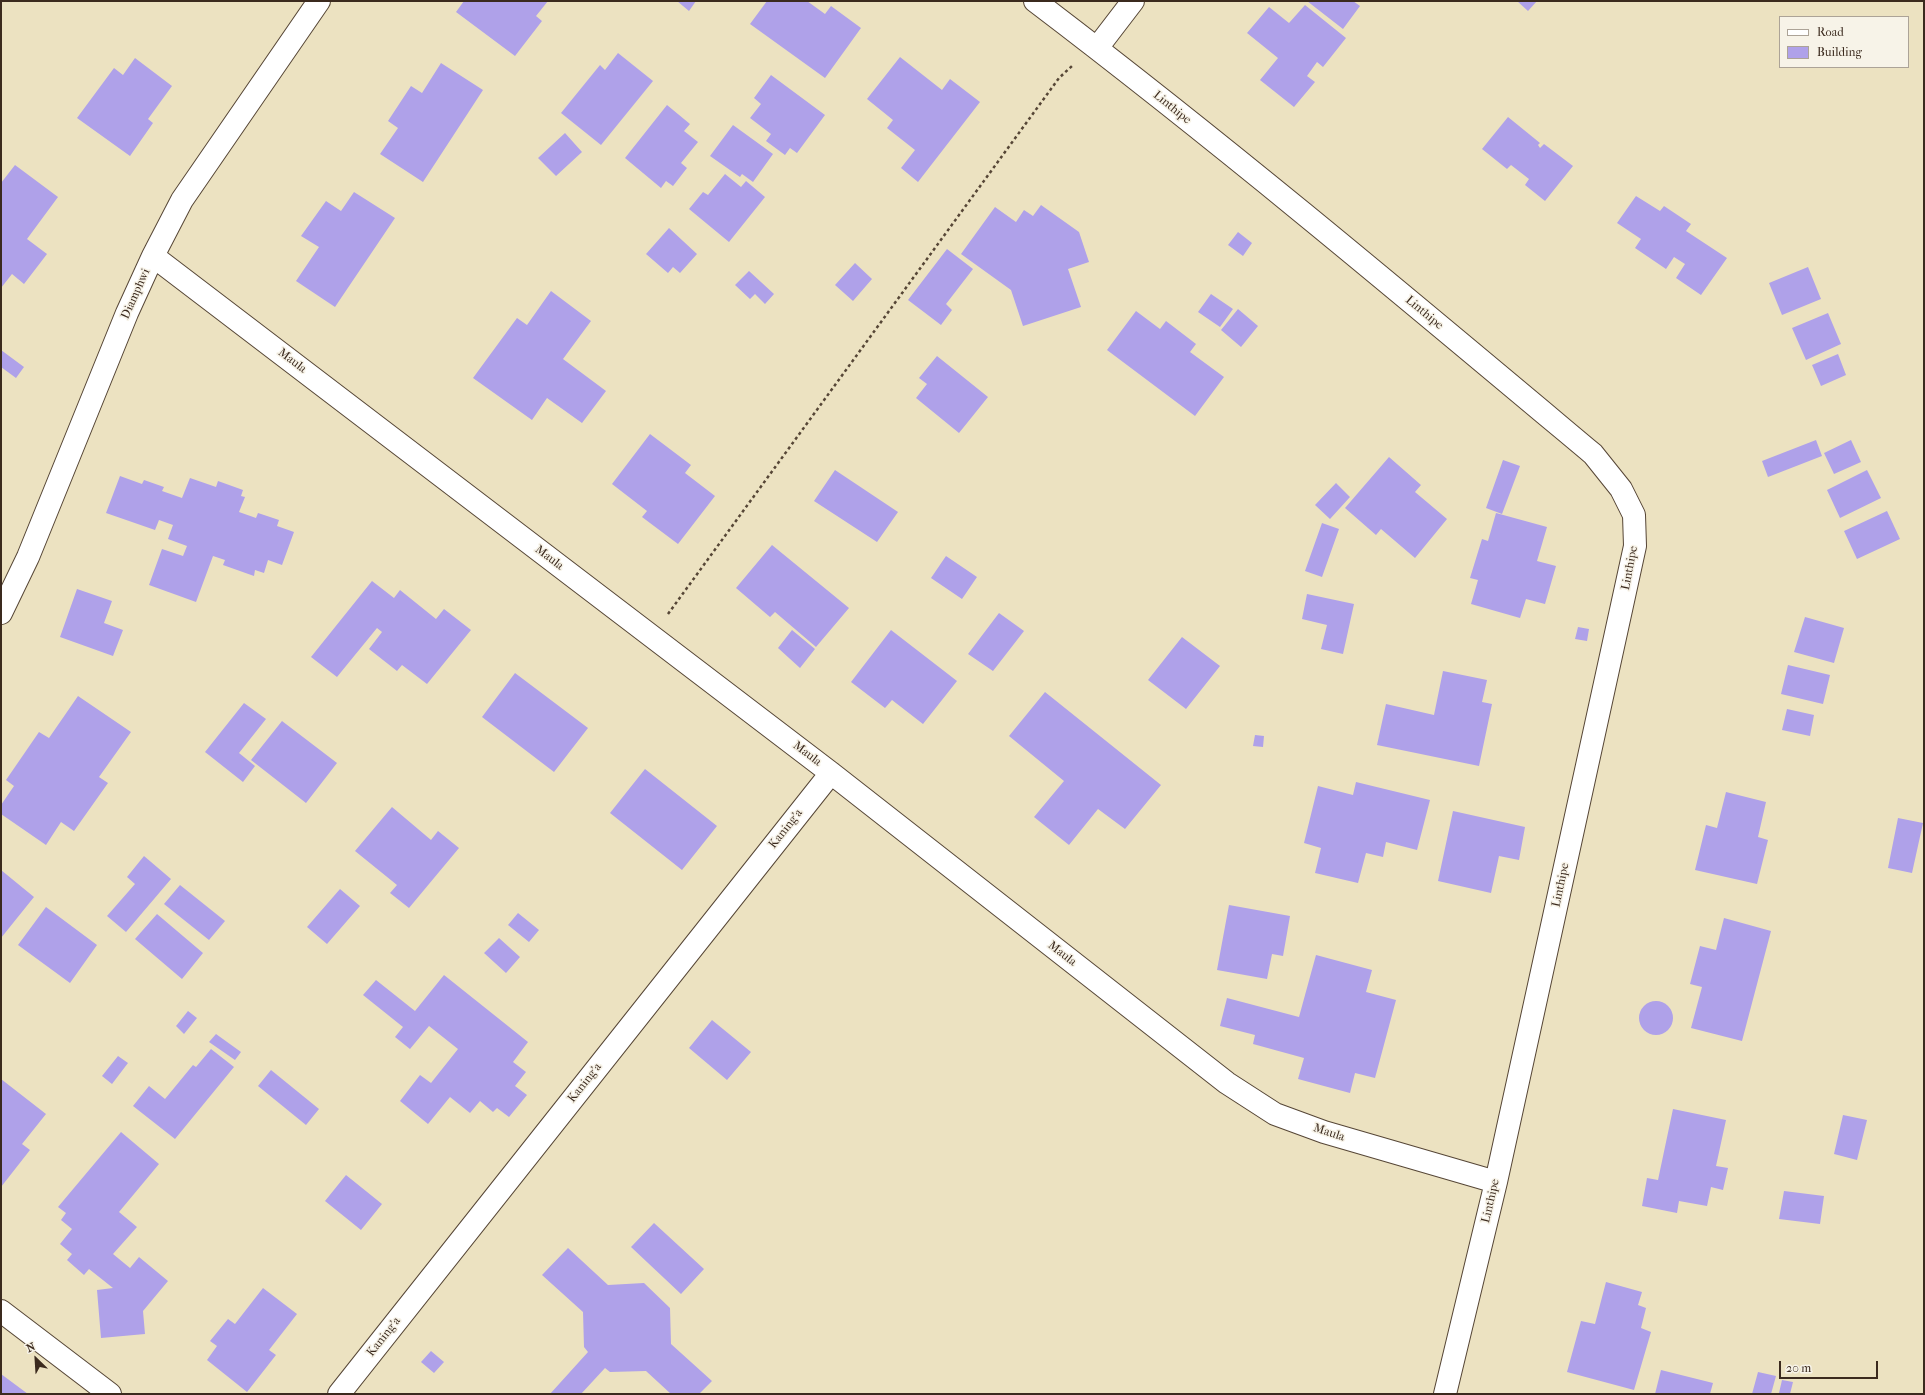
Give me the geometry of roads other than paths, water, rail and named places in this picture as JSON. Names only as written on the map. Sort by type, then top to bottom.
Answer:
[{"type":"street","name":"Diamphwi","points":[[1,613],[28,557],[128,313],[153,256],[182,200],[319,1]]},
{"type":"street","name":"Linthipe","points":[[1035,1],[1097,48],[1328,232],[1593,454],[1621,488],[1634,515],[1635,546],[1496,1182],[1444,1394]]},
{"type":"street","points":[[1097,48],[1133,1]]},
{"type":"street","name":"Maula","points":[[153,256],[831,773],[1227,1083],[1275,1114],[1324,1132],[1496,1182]]},
{"type":"street","name":"Kaning'a","points":[[339,1394],[831,773]]},
{"type":"street","points":[[1,1311],[110,1394]]}]
